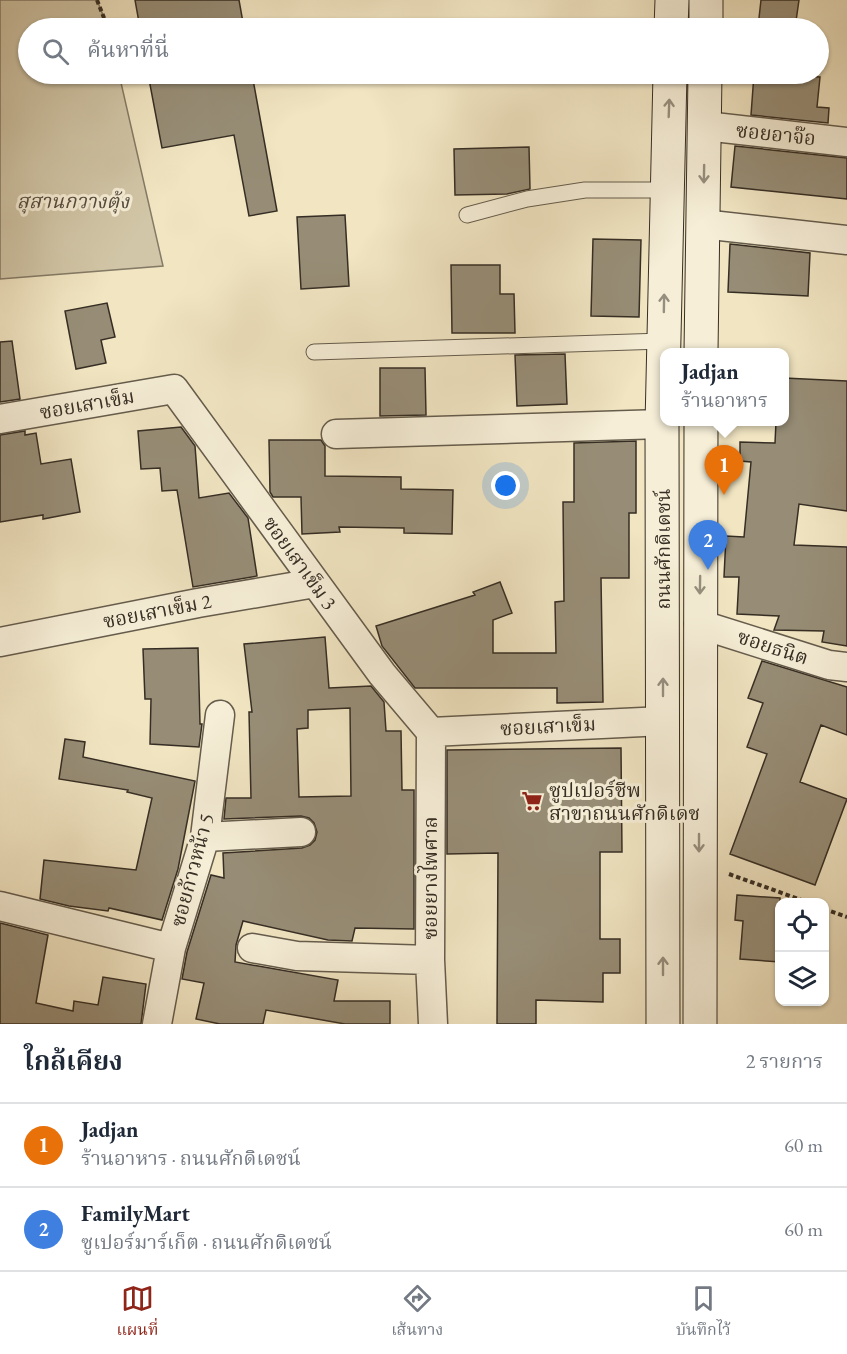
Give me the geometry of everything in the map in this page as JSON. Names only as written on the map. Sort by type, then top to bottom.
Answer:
[{"type":"main road","points":[[671,18],[672,0]]},
{"type":"main road","points":[[706,0],[706,18]]},
{"type":"main road","name":"ถนนศักดิเดชน์","points":[[663,348],[670,84]]},
{"type":"main road","points":[[701,348],[705,84]]},
{"type":"main road","name":"ถนนศักดิเดชน์","points":[[662,426],[663,1024]]},
{"type":"main road","name":"ถนนศักดิเดชน์","points":[[700,1024],[701,426]]},
{"type":"street","name":"ซอยอาจ๊อ","points":[[705,126],[847,142]]},
{"type":"street","points":[[702,224],[847,240]]},
{"type":"street","name":"ซอยเสาเข็ม","points":[[0,419],[174,389]]},
{"type":"street","name":"ซอยเสาเข็ม 3","points":[[174,389],[382,674],[431,732]]},
{"type":"street","points":[[336,434],[660,424]]},
{"type":"street","name":"ซอยเสาเข็ม 2","points":[[0,642],[198,603],[315,583]]},
{"type":"street","name":"ซอยธนิต","points":[[699,624],[829,665],[847,667]]},
{"type":"street","name":"ซอยก้าวหน้า 5","points":[[157,1024],[171,948],[205,837],[220,715]]},
{"type":"street","name":"ซอยเสาเข็ม","points":[[431,732],[664,721]]},
{"type":"street","name":"ซอยยางไพศาล","points":[[431,732],[430,960],[433,1024]]},
{"type":"street","points":[[205,837],[301,832]]},
{"type":"street","points":[[0,906],[171,948]]},
{"type":"street","points":[[252,948],[297,956],[430,960]]},
{"type":"lane","points":[[466,215],[526,199],[585,190],[666,190]]},
{"type":"lane","points":[[314,352],[663,340]]},
{"type":"path","points":[[97,0],[104,18]]},
{"type":"path","points":[[700,866],[794,898]]},
{"type":"path","points":[[829,911],[847,918]]},
{"type":"green space","name":"สุสานกวางตุ้ง","points":[[0,0],[97,0],[104,18],[18,18],[18,84],[121,84],[163,266],[0,279]]},
{"type":"building","points":[[135,0],[239,0],[242,18],[138,18]]},
{"type":"building","points":[[761,0],[799,0],[796,18],[759,18]]},
{"type":"building","points":[[150,84],[254,84],[277,211],[249,216],[234,135],[162,148]]},
{"type":"building","points":[[753,84],[819,84],[817,107],[829,108],[828,123],[751,115]]},
{"type":"building","points":[[735,146],[847,158],[847,199],[731,187]]},
{"type":"building","points":[[529,147],[530,189],[507,194],[455,195],[454,149]]},
{"type":"building","points":[[345,215],[349,286],[301,289],[297,217]]},
{"type":"building","points":[[593,239],[641,240],[639,317],[591,316]]},
{"type":"building","points":[[730,244],[810,253],[808,296],[728,292]]},
{"type":"building","points":[[451,265],[500,265],[500,294],[514,294],[515,333],[452,333]]},
{"type":"building","points":[[107,303],[115,337],[101,340],[106,363],[76,369],[65,311]]},
{"type":"building","points":[[12,341],[20,399],[0,402],[0,342]]},
{"type":"building","points":[[565,354],[567,404],[517,406],[515,355]]},
{"type":"building","points":[[380,368],[425,368],[426,415],[380,416]]},
{"type":"building","points":[[789,378],[847,381],[847,511],[799,504],[794,545],[847,547],[847,646],[822,642],[824,631],[774,630],[779,616],[737,614],[739,577],[724,577],[726,536],[744,537],[751,462],[740,461],[740,442],[775,443],[776,426],[789,426]]},
{"type":"building","points":[[181,427],[195,446],[199,498],[229,493],[248,518],[257,576],[193,587],[177,490],[162,491],[160,468],[141,469],[138,431]]},
{"type":"building","points":[[25,431],[25,435],[36,433],[41,464],[71,459],[80,512],[43,519],[43,515],[0,522],[0,435]]},
{"type":"building","points":[[269,440],[321,440],[325,446],[325,476],[401,477],[401,489],[453,490],[452,534],[404,533],[404,528],[339,527],[340,532],[302,534],[301,497],[273,497],[270,492]]},
{"type":"building","points":[[636,441],[636,513],[629,513],[629,578],[601,578],[603,702],[557,703],[557,688],[415,688],[382,646],[376,626],[475,595],[473,592],[500,582],[512,613],[493,620],[493,653],[556,653],[555,602],[564,601],[563,502],[574,502],[574,443]]},
{"type":"building","points":[[325,637],[329,688],[371,686],[384,702],[386,731],[401,731],[402,790],[414,790],[414,929],[355,928],[352,941],[328,940],[243,921],[236,945],[235,962],[338,980],[334,1001],[390,1001],[390,1024],[345,1024],[266,1010],[263,1024],[220,1024],[196,1019],[204,983],[182,979],[187,952],[211,875],[224,878],[223,853],[302,848],[315,840],[317,832],[314,823],[309,818],[301,816],[224,819],[226,798],[251,798],[249,712],[252,712],[244,644]],"holes":[[[350,708],[351,796],[299,797],[297,729],[308,728],[308,710]]]},
{"type":"building","points":[[198,648],[200,724],[202,724],[199,747],[150,744],[151,699],[145,699],[143,649]]},
{"type":"building","points":[[762,661],[847,687],[847,735],[821,725],[800,782],[847,799],[815,885],[730,854],[767,754],[747,747],[763,703],[748,698]]},
{"type":"building","points":[[65,739],[85,742],[83,757],[195,781],[178,869],[162,920],[109,908],[108,911],[69,906],[40,899],[44,860],[136,870],[152,798],[127,792],[128,790],[59,779]]},
{"type":"building","points":[[621,748],[622,852],[600,852],[600,939],[620,939],[620,973],[603,973],[603,1002],[536,1000],[536,1024],[497,1024],[498,853],[447,854],[447,750]]},
{"type":"building","points":[[737,895],[780,898],[775,898],[775,962],[740,959],[743,921],[735,920]]},
{"type":"building","points":[[0,923],[48,935],[36,1003],[73,1011],[74,1001],[98,1005],[103,977],[146,984],[141,1024],[0,1024]]},
{"type":"place","name":"Jadjan","points":[[724,495]]},
{"type":"place","name":"FamilyMart","points":[[708,570]]},
{"type":"place","name":"ซูปเปอร์ชีพ สาขาถนนศักดิเดช","points":[[532,801]]}]
